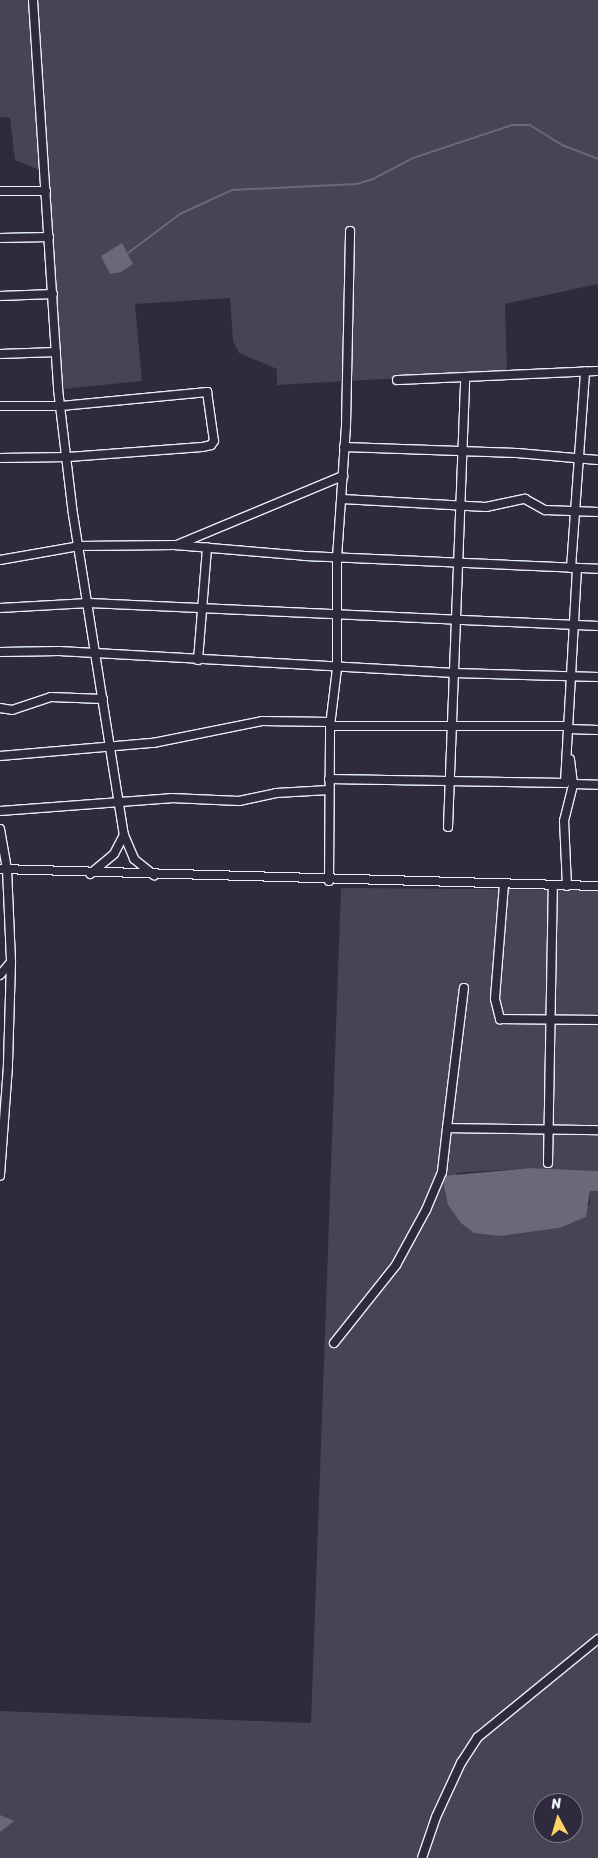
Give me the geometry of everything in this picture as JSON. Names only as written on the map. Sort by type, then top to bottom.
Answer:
[{"type":"street","points":[[33,0],[56,352],[79,546],[103,699],[113,748],[124,834],[134,859],[154,875]]},
{"type":"street","points":[[0,191],[46,191]]},
{"type":"street","points":[[329,880],[330,724],[337,668],[337,558],[343,476],[350,231]]},
{"type":"street","points":[[0,238],[49,237]]},
{"type":"street","points":[[0,296],[53,294]]},
{"type":"street","points":[[0,354],[56,352]]},
{"type":"street","points":[[329,779],[565,783],[574,624],[574,510],[585,371]]},
{"type":"street","points":[[397,380],[598,371]]},
{"type":"street","points":[[448,827],[464,452],[465,377]]},
{"type":"street","points":[[0,406],[61,406],[207,392],[214,432],[211,445],[202,447],[68,457],[0,458]]},
{"type":"street","points":[[344,447],[598,460]]},
{"type":"street","points":[[175,545],[343,476]]},
{"type":"street","points":[[342,499],[461,505],[502,505],[525,499],[546,510],[598,512]]},
{"type":"street","points":[[0,560],[79,546],[175,545],[337,558],[598,570]]},
{"type":"street","points":[[198,660],[207,547]]},
{"type":"street","points":[[0,608],[89,603],[598,626]]},
{"type":"street","points":[[0,652],[96,654],[454,673],[598,677]]},
{"type":"street","points":[[566,886],[564,822],[573,784],[565,728],[573,709],[571,676]]},
{"type":"street","points":[[0,708],[12,710],[51,697],[103,699]]},
{"type":"street","points":[[0,756],[113,748],[199,735],[253,722],[598,730]]},
{"type":"street","points":[[573,784],[598,785]]},
{"type":"street","points":[[0,810],[121,801],[239,801],[276,793],[329,790]]},
{"type":"street","points":[[0,829],[4,926],[11,962],[2,1096],[0,1176]]},
{"type":"street","points":[[90,874],[114,854],[124,834]]},
{"type":"street","points":[[3,869],[90,874],[598,886]]},
{"type":"street","points":[[504,884],[495,999],[500,1020],[598,1020]]},
{"type":"street","points":[[548,1163],[553,886]]},
{"type":"street","points":[[0,975],[11,962]]},
{"type":"street","points":[[334,1344],[396,1264],[426,1210],[442,1172],[464,988]]},
{"type":"street","points":[[447,1128],[598,1130]]},
{"type":"street","points":[[422,1858],[456,1772],[478,1737],[598,1638]]},
{"type":"shaded area","points":[[0,0],[598,0],[598,284],[505,304],[507,372],[277,385],[277,369],[239,353],[233,341],[230,298],[135,304],[142,381],[63,389],[44,172],[15,160],[10,118],[0,117]]},
{"type":"shaded area","points":[[341,888],[598,890],[598,1171],[531,1168],[456,1173],[501,1236],[559,1228],[590,1204],[590,1190],[598,1191],[598,1858],[0,1858],[0,1711],[311,1723]]},
{"type":"water","points":[[122,243],[133,264],[121,272],[110,274],[101,256]]},
{"type":"water","points":[[531,1168],[598,1171],[598,1191],[590,1191],[586,1217],[559,1228],[501,1236],[474,1233],[461,1223],[448,1205],[442,1176]]},
{"type":"water","points":[[0,1815],[14,1821],[0,1832]]},
{"type":"waterway","points":[[128,253],[180,214],[232,190],[357,184],[373,179],[413,158],[512,125],[530,125],[562,145],[598,159]]}]
